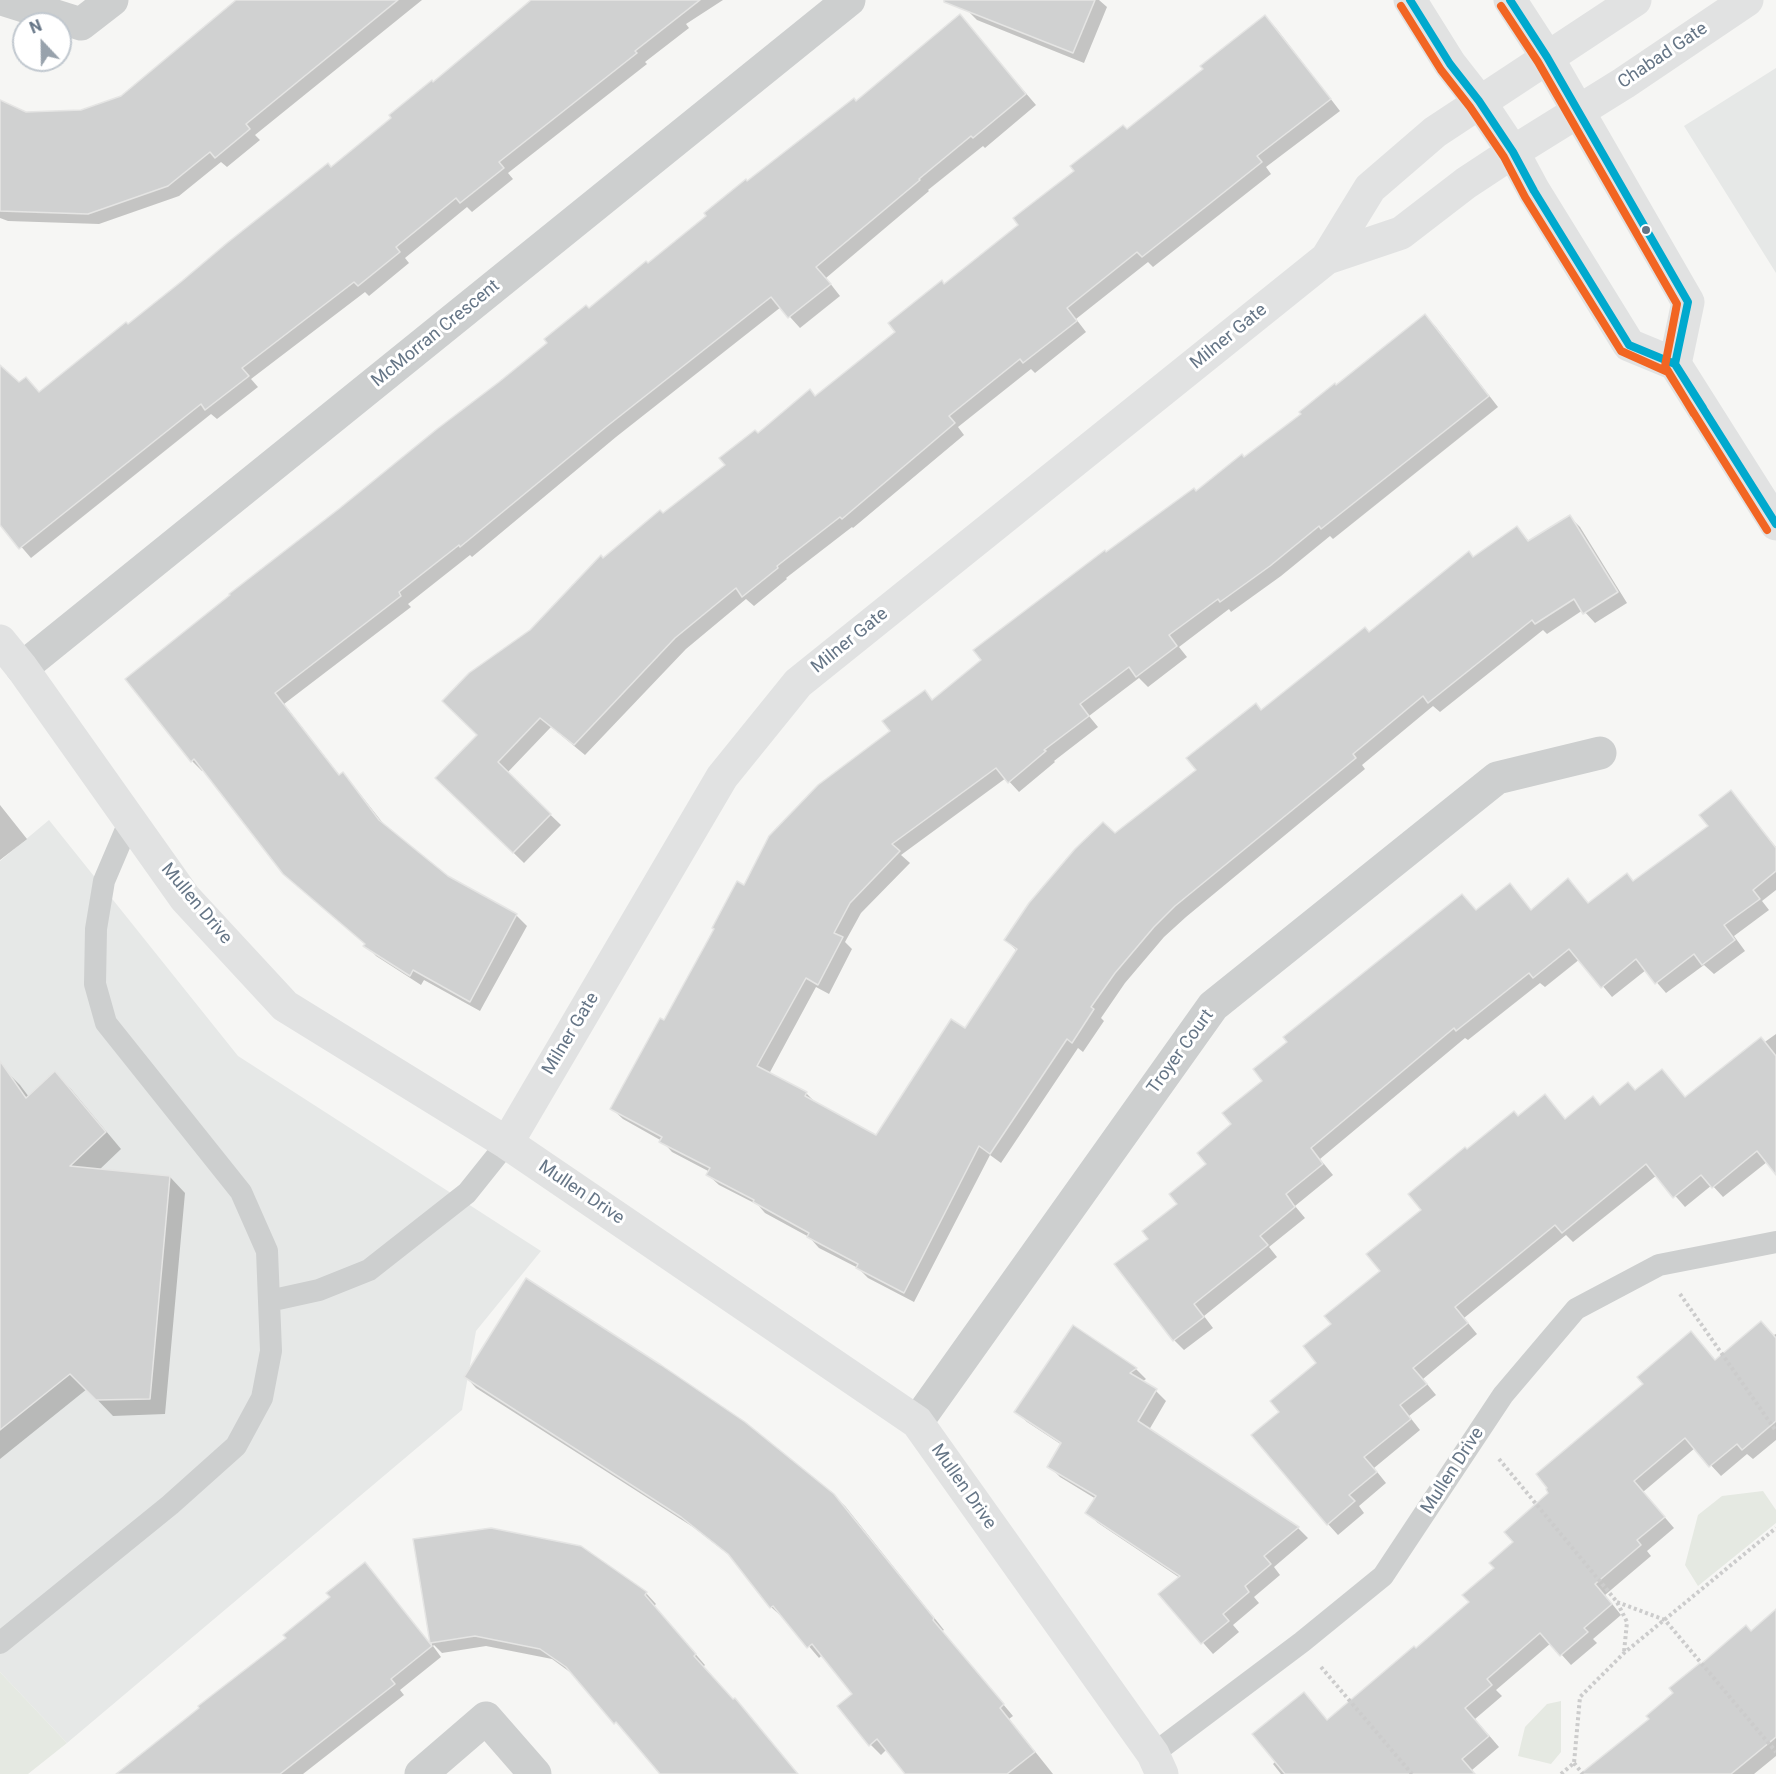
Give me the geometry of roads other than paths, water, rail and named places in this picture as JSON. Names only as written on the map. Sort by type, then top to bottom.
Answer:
[{"type":"street","points":[[5,0],[81,24],[112,0]]},
{"type":"street","name":"McMorran Crescent","points":[[22,668],[849,0]]},
{"type":"street","points":[[1410,0],[1450,64],[1479,101],[1513,152],[1534,191],[1629,345],[1675,364],[1773,516]]},
{"type":"street","points":[[1510,0],[1547,57],[1688,302],[1675,364]]},
{"type":"street","points":[[1547,57],[1635,0]]},
{"type":"street","name":"Chabad Gate","points":[[1513,152],[1624,83],[1747,0]]},
{"type":"street","name":"Milner Gate","points":[[1328,258],[1370,188],[1435,132],[1547,57]]},
{"type":"street","name":"Milner Gate","points":[[507,1143],[722,777],[798,683],[1328,258],[1401,233],[1466,183],[1513,152]]},
{"type":"street","name":"Mullen Drive","points":[[0,641],[22,668],[185,898],[285,1006],[507,1143],[917,1422],[1158,1764]]},
{"type":"street","name":"Troyer Court","points":[[917,1422],[1213,1006],[1497,778],[1600,753]]},
{"type":"street","points":[[421,1774],[486,1718],[535,1774]]},
{"type":"lane","points":[[0,1643],[170,1505],[236,1446],[262,1398],[271,1351],[267,1251],[242,1192],[106,1023],[95,984],[96,929],[104,881],[130,820]]},
{"type":"lane","points":[[269,1301],[319,1290],[369,1270],[467,1193],[507,1143]]},
{"type":"lane","name":"Mullen Drive","points":[[1158,1764],[1383,1576],[1503,1395],[1576,1309],[1659,1265],[1776,1242]]}]
